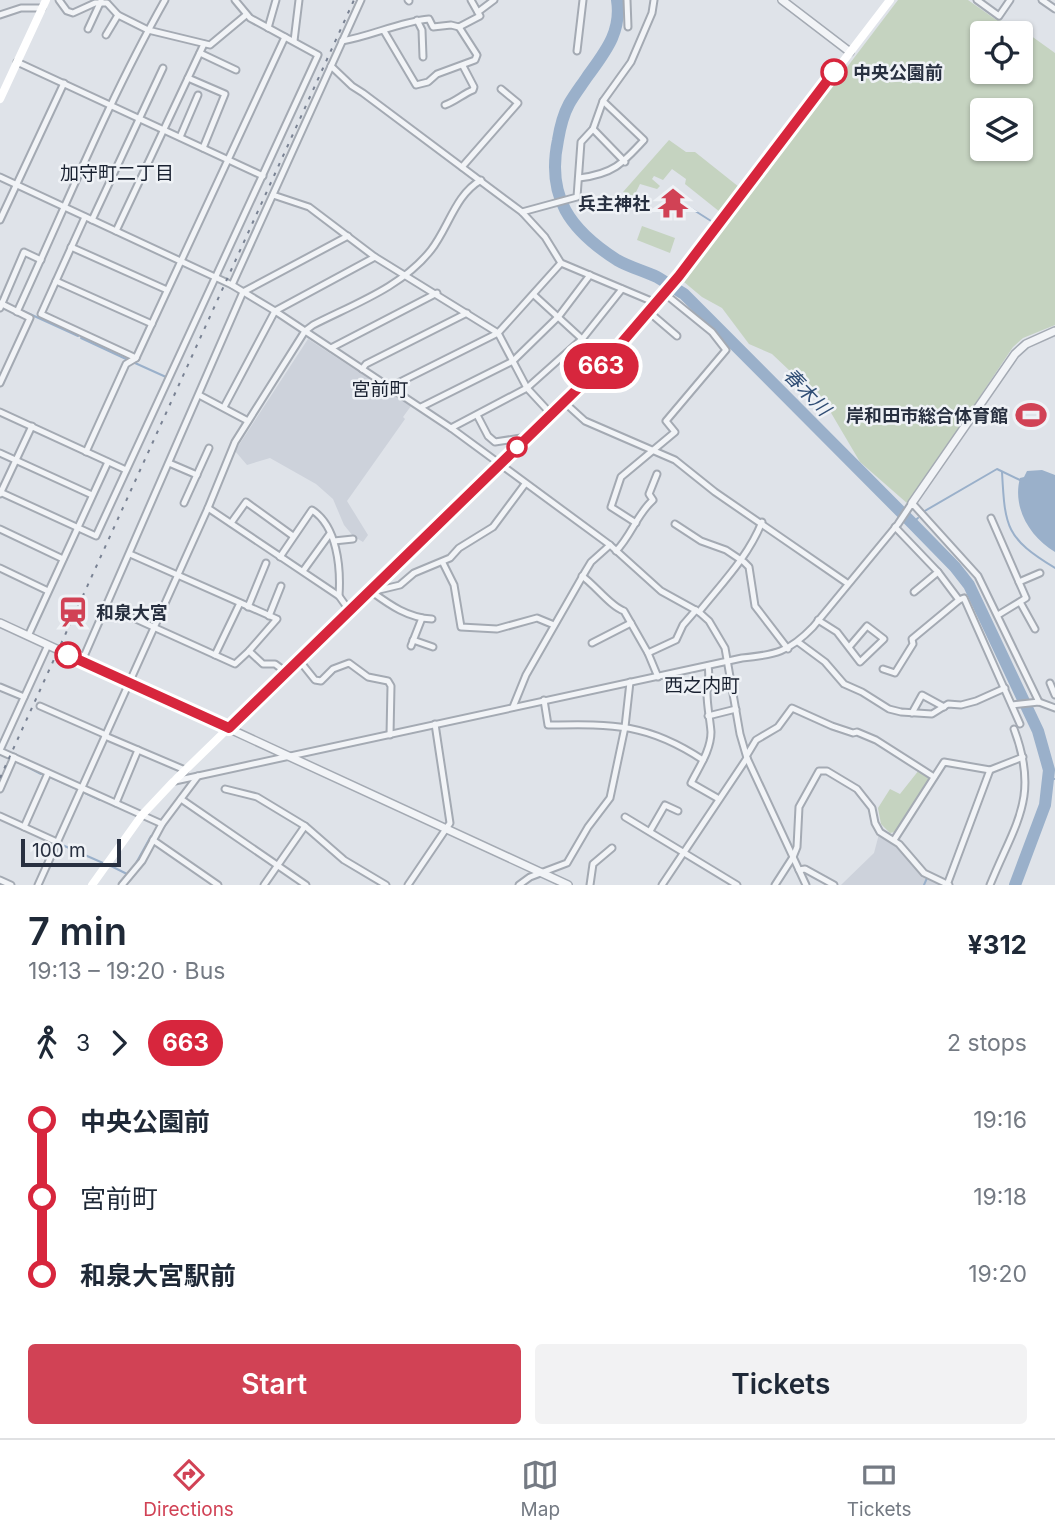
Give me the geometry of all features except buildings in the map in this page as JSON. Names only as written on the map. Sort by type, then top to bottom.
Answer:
[{"type":"main road","points":[[92,885],[142,815],[174,781],[606,361],[679,276],[890,0]]},
{"type":"main road","points":[[0,99],[44,4]]},
{"type":"street","points":[[59,0],[67,10],[74,13],[101,1],[111,5],[118,15],[148,30],[210,45],[246,15]]},
{"type":"street","points":[[17,312],[148,30],[165,0]]},
{"type":"street","points":[[32,426],[0,493],[96,536],[318,55],[246,15],[235,0]]},
{"type":"street","points":[[268,28],[276,0]]},
{"type":"street","points":[[294,41],[299,0]]},
{"type":"street","points":[[232,285],[361,0]]},
{"type":"street","points":[[459,27],[480,16],[471,0]]},
{"type":"street","points":[[478,12],[494,0]]},
{"type":"street","points":[[577,51],[583,0]]},
{"type":"street","points":[[627,0],[628,27]]},
{"type":"street","points":[[522,212],[577,197],[580,142],[593,129],[603,101],[631,62],[652,13],[654,0]]},
{"type":"street","points":[[782,0],[850,52]]},
{"type":"street","points":[[977,0],[999,16],[1010,0]]},
{"type":"street","points":[[1042,0],[1055,9]]},
{"type":"street","points":[[88,29],[101,1]]},
{"type":"street","points":[[0,15],[44,4]]},
{"type":"street","points":[[109,32],[118,15]]},
{"type":"street","points":[[342,41],[429,19],[433,27],[459,27],[477,55],[475,60],[463,66],[416,85],[384,31]]},
{"type":"street","points":[[417,20],[422,30],[423,57]]},
{"type":"street","points":[[86,452],[125,364],[136,358],[285,37]]},
{"type":"street","points":[[116,231],[204,44]]},
{"type":"street","points":[[200,53],[236,70]]},
{"type":"street","points":[[17,62],[263,176]]},
{"type":"street","points":[[331,66],[352,86],[522,212],[545,237],[561,262],[656,303]]},
{"type":"street","points":[[445,105],[473,90],[463,66]]},
{"type":"street","points":[[136,358],[41,314],[71,247],[163,68]]},
{"type":"street","points":[[188,78],[225,94],[203,148]]},
{"type":"street","points":[[0,220],[64,83]]},
{"type":"street","points":[[462,167],[518,103],[501,89]]},
{"type":"street","points":[[180,137],[198,95]]},
{"type":"street","points":[[579,178],[600,176],[613,171],[625,162],[644,140],[603,101]]},
{"type":"street","points":[[593,129],[625,162]]},
{"type":"street","points":[[0,177],[232,285],[275,311],[451,428],[610,545],[661,591],[697,611],[709,621],[725,648],[747,756],[806,885]]},
{"type":"street","points":[[38,885],[208,508],[235,442],[248,421],[305,331],[399,281],[432,248],[470,186],[481,180]]},
{"type":"street","points":[[273,195],[309,207],[375,257],[498,332],[527,388],[551,414]]},
{"type":"street","points":[[82,661],[243,292],[348,236]]},
{"type":"street","points":[[71,247],[167,290]]},
{"type":"street","points":[[0,383],[30,318],[1,305],[24,252],[41,260]]},
{"type":"street","points":[[224,407],[275,311],[375,257]]},
{"type":"street","points":[[390,387],[498,332],[561,262]]},
{"type":"street","points":[[421,407],[513,361],[559,316],[590,275]]},
{"type":"street","points":[[56,281],[152,324]]},
{"type":"street","points":[[451,428],[527,388],[583,338],[622,289]]},
{"type":"street","points":[[636,523],[611,507],[621,477],[675,432],[666,421],[726,350],[712,332],[665,292]]},
{"type":"street","points":[[331,348],[437,293]]},
{"type":"street","points":[[534,295],[606,361]]},
{"type":"street","points":[[649,312],[677,336]]},
{"type":"street","points":[[362,369],[366,364],[467,313]]},
{"type":"street","points":[[174,781],[544,700],[776,654],[788,649],[818,620],[896,526],[1015,354],[1026,344],[1055,331]]},
{"type":"street","points":[[199,395],[248,421]]},
{"type":"street","points":[[564,402],[585,421],[675,460],[715,492],[847,583]]},
{"type":"street","points":[[0,412],[126,470]]},
{"type":"street","points":[[477,415],[488,436],[495,442],[527,437]]},
{"type":"street","points":[[184,503],[209,448]]},
{"type":"street","points":[[0,453],[92,495]]},
{"type":"street","points":[[28,636],[108,462]]},
{"type":"street","points":[[169,463],[197,475]]},
{"type":"street","points":[[616,551],[653,500],[649,494],[657,474]]},
{"type":"street","points":[[370,591],[393,589],[414,573],[443,563],[459,548],[493,527],[525,484]]},
{"type":"street","points":[[231,523],[247,502],[293,536]]},
{"type":"street","points":[[911,505],[978,576],[1037,702]]},
{"type":"street","points":[[208,508],[338,596],[349,610]]},
{"type":"street","points":[[280,557],[312,510],[323,517],[334,541],[340,581],[338,596]]},
{"type":"street","points":[[991,518],[1026,598],[998,615]]},
{"type":"street","points":[[648,653],[676,640],[683,625],[727,581],[756,538],[762,522]]},
{"type":"street","points":[[675,524],[701,541],[726,550],[749,567],[755,606],[788,649]]},
{"type":"street","points":[[896,526],[938,572],[959,600]]},
{"type":"street","points":[[0,529],[63,559]]},
{"type":"street","points":[[303,571],[329,535]]},
{"type":"street","points":[[334,541],[353,539]]},
{"type":"street","points":[[513,707],[526,676],[582,576],[591,562],[610,545]]},
{"type":"street","points":[[107,606],[235,664],[277,619],[130,554]]},
{"type":"street","points":[[443,563],[454,585],[461,627],[497,629],[537,618],[554,625]]},
{"type":"street","points":[[248,607],[266,564]]},
{"type":"street","points":[[0,568],[48,591]]},
{"type":"street","points":[[914,592],[938,572]]},
{"type":"street","points":[[1019,582],[1040,573]]},
{"type":"street","points":[[582,576],[601,590],[618,609],[624,611],[648,653],[658,677]]},
{"type":"street","points":[[269,616],[281,586]]},
{"type":"street","points":[[370,591],[396,609],[432,619]]},
{"type":"street","points":[[883,669],[895,673],[913,644],[912,639],[964,598],[1014,705],[1020,724]]},
{"type":"street","points":[[1020,602],[1035,629]]},
{"type":"street","points":[[215,655],[240,603]]},
{"type":"street","points":[[422,618],[412,643],[433,647]]},
{"type":"street","points":[[818,620],[837,632],[860,662],[884,639],[867,626],[850,646]]},
{"type":"street","points":[[592,643],[631,623]]},
{"type":"street","points":[[0,624],[542,873],[557,883],[568,885]]},
{"type":"street","points":[[798,642],[825,662],[844,684],[889,709],[932,714],[948,704],[961,705],[976,701],[1004,688]]},
{"type":"street","points":[[48,645],[0,751],[162,824]]},
{"type":"street","points":[[249,651],[263,664],[275,664],[286,672]]},
{"type":"street","points":[[299,660],[315,680],[321,681],[333,669],[349,663],[368,677],[388,681],[391,686],[390,735]]},
{"type":"street","points":[[708,666],[708,716],[711,733],[707,751],[691,783],[719,799]]},
{"type":"street","points":[[519,885],[530,877],[567,863],[610,797],[625,727],[630,682]]},
{"type":"street","points":[[1050,683],[1055,695]]},
{"type":"street","points":[[0,687],[24,697]]},
{"type":"street","points":[[912,713],[922,695],[944,707]]},
{"type":"street","points":[[544,700],[548,725],[640,729],[679,744],[702,760]]},
{"type":"street","points":[[1014,705],[1037,702],[1055,706]]},
{"type":"street","points":[[40,706],[185,771]]},
{"type":"street","points":[[663,885],[756,740],[778,727],[792,708],[832,726],[876,740],[934,777]]},
{"type":"street","points":[[708,716],[736,709]]},
{"type":"street","points":[[408,885],[450,823],[435,724]]},
{"type":"street","points":[[990,885],[1001,863],[1027,785],[1023,757],[1014,729]]},
{"type":"street","points":[[116,803],[138,750]]},
{"type":"street","points":[[0,789],[14,757]]},
{"type":"street","points":[[894,840],[944,762],[990,770],[1023,757]]},
{"type":"street","points":[[775,885],[797,847],[799,807],[820,771],[827,771],[857,789],[872,808],[880,832],[894,840],[924,873],[948,885],[990,770]]},
{"type":"street","points":[[24,827],[48,773]]},
{"type":"street","points":[[126,884],[146,855],[162,824],[198,776]]},
{"type":"street","points":[[225,789],[257,797],[305,826],[344,860],[386,885]]},
{"type":"street","points":[[181,799],[306,885]]},
{"type":"street","points":[[650,831],[665,805],[678,811]]},
{"type":"street","points":[[0,816],[57,842]]},
{"type":"street","points":[[625,817],[737,885]]},
{"type":"street","points":[[264,885],[305,826]]},
{"type":"street","points":[[153,840],[218,885]]},
{"type":"street","points":[[590,885],[593,864],[611,848]]},
{"type":"street","points":[[799,870],[805,869],[834,885]]},
{"type":"street","points":[[0,880],[11,885]]},
{"type":"shaded area","points":[[308,339],[411,406],[403,417],[405,419],[347,501],[368,535],[363,542],[353,536],[344,525],[333,499],[316,484],[270,458],[247,465],[235,451]]},
{"type":"shaded area","points":[[879,834],[900,850],[921,875],[940,885],[841,885],[874,853]]},
{"type":"green space","points":[[898,0],[968,0],[1002,21],[970,21],[970,84],[1033,84],[1033,37],[1055,53],[1055,325],[1023,338],[1013,347],[908,504],[860,462],[827,406],[772,354],[749,344],[722,308],[702,297],[684,282]]},
{"type":"green space","points":[[669,140],[686,152],[695,152],[739,187],[720,212],[685,184],[686,179],[672,169],[663,180],[654,176],[652,179],[660,186],[657,189],[640,184],[634,196],[623,192]]},
{"type":"green space","points":[[642,226],[675,238],[670,253],[637,240]]},
{"type":"green space","points":[[919,770],[928,776],[928,780],[895,832],[890,833],[881,824],[878,808],[890,789],[900,794]]},
{"type":"water","points":[[1042,470],[1055,475],[1055,552],[1031,530],[1021,511],[1019,500],[1020,478],[1024,477],[1027,471]]},
{"type":"waterway","name":"春木川","points":[[617,0],[617,22],[611,41],[571,101],[561,126],[555,160],[559,195],[565,210],[586,237],[600,249],[626,265],[657,277],[684,294],[912,523],[969,585],[1038,731],[1049,770],[1045,805],[1015,885]]},
{"type":"waterway","points":[[678,200],[711,221]]},
{"type":"waterway","points":[[21,310],[78,336]]},
{"type":"waterway","points":[[81,338],[126,359]]},
{"type":"waterway","points":[[135,363],[166,377]]},
{"type":"waterway","points":[[923,512],[997,469],[1020,480]]},
{"type":"waterway","points":[[1002,472],[1007,519],[1011,530],[1026,548],[1055,568]]},
{"type":"waterway","name":"春木川","points":[[912,523],[918,518]]},
{"type":"waterway","points":[[18,762],[41,774]]},
{"type":"waterway","points":[[50,777],[77,789]]},
{"type":"waterway","name":"春木川","points":[[1048,778],[1055,779]]},
{"type":"waterway","points":[[85,793],[100,800]]},
{"type":"waterway","points":[[135,865],[151,836]]},
{"type":"waterway","points":[[60,844],[103,863]]},
{"type":"waterway","points":[[111,866],[127,874]]},
{"type":"waterway","points":[[924,885],[927,878]]},
{"type":"railway","points":[[0,778],[354,0]]},
{"type":"bus line","name":"663","points":[[68,655],[229,728],[632,333],[679,276],[834,72]]},
{"type":"place","name":"中央公園前","points":[[834,72]]},
{"type":"place","name":"兵主神社","points":[[673,203]]},
{"type":"place","name":"岸和田市総合体育館","points":[[1031,415]]},
{"type":"place","name":"和泉大宮","points":[[73,612]]},
{"type":"district","name":"加守町二丁目","points":[[117,173]]},
{"type":"district","name":"宮前町","points":[[380,389]]},
{"type":"district","name":"西之内町","points":[[702,685]]}]
